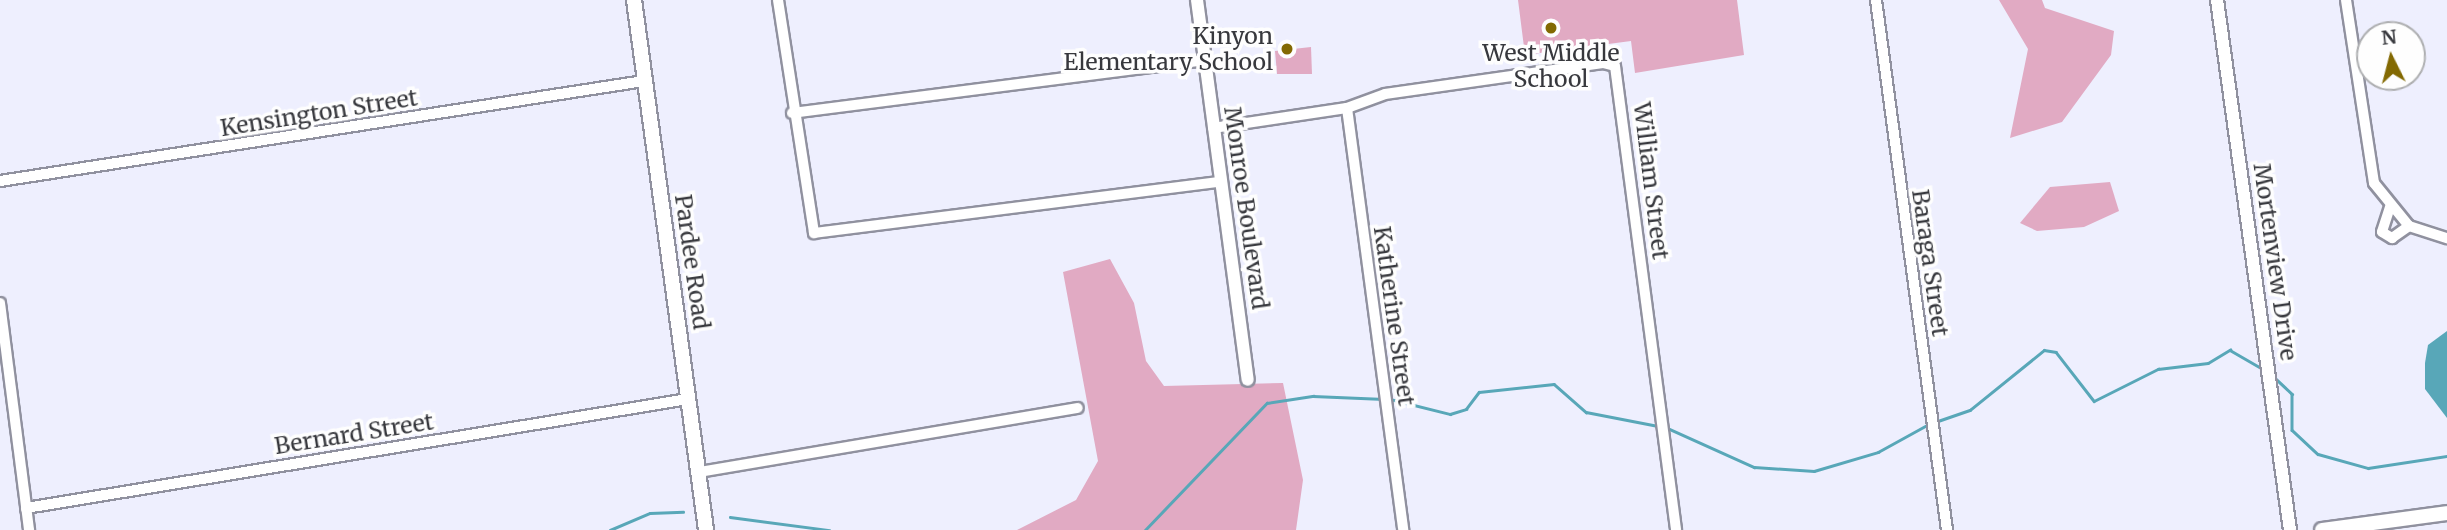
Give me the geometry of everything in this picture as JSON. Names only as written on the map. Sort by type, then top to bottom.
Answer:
[{"type":"main road","name":"Pardee Road","points":[[634,0],[706,530]]},
{"type":"main road","points":[[2322,530],[2447,513]]},
{"type":"street","points":[[778,0],[810,230],[825,235],[1220,182]]},
{"type":"street","name":"Monroe Boulevard","points":[[1197,0],[1248,380]]},
{"type":"street","name":"Baraga Street","points":[[1876,0],[1947,530]]},
{"type":"street","name":"Mortenview Drive","points":[[2217,0],[2290,530]]},
{"type":"street","points":[[2346,0],[2366,158],[2390,207],[2409,226],[2447,238]]},
{"type":"street","points":[[792,113],[1205,60]]},
{"type":"street","name":"William Street","points":[[1347,108],[1385,94],[1615,66],[1676,530]]},
{"type":"street","name":"Kensington Street","points":[[0,181],[644,81]]},
{"type":"street","points":[[1213,128],[1347,108]]},
{"type":"street","name":"Katherine Street","points":[[1347,108],[1403,530]]},
{"type":"street","points":[[2390,207],[2382,232],[2392,238],[2409,226]]},
{"type":"street","points":[[0,303],[29,530]]},
{"type":"street","name":"Bernard Street","points":[[26,508],[688,399]]},
{"type":"street","points":[[699,472],[1078,408]]},
{"type":"shaded area","points":[[1518,0],[1737,0],[1744,55],[1635,73],[1631,41],[1525,55]]},
{"type":"shaded area","points":[[1999,0],[2042,0],[2045,8],[2114,31],[2111,55],[2062,122],[2010,138],[2028,49]]},
{"type":"shaded area","points":[[1311,47],[1312,74],[1277,74],[1275,51]]},
{"type":"shaded area","points":[[2110,182],[2119,211],[2084,227],[2037,231],[2020,223],[2050,187]]},
{"type":"shaded area","points":[[1110,259],[1134,303],[1146,361],[1164,386],[1283,383],[1303,480],[1296,530],[1017,530],[1076,500],[1098,461],[1063,272]]},
{"type":"water","points":[[2447,331],[2447,418],[2425,389],[2425,363],[2428,345]]},
{"type":"waterway","points":[[1935,422],[1970,410],[2044,350],[2056,352],[2094,401],[2158,369],[2208,363],[2230,350],[2263,369]]},
{"type":"waterway","points":[[2274,377],[2292,394],[2292,430],[2318,454],[2368,468],[2447,456]]},
{"type":"waterway","points":[[1390,399],[1450,414],[1466,409],[1479,392],[1554,384],[1586,412],[1658,426]]},
{"type":"waterway","points":[[1145,530],[1267,403],[1313,396],[1384,399]]},
{"type":"waterway","points":[[1665,427],[1754,467],[1814,471],[1878,452],[1929,424]]},
{"type":"waterway","points":[[610,530],[650,513],[683,512]]},
{"type":"waterway","points":[[730,517],[829,530]]},
{"type":"place","name":"West Middle School","points":[[1551,28]]},
{"type":"place","name":"Kinyon Elementary School","points":[[1287,49]]}]
